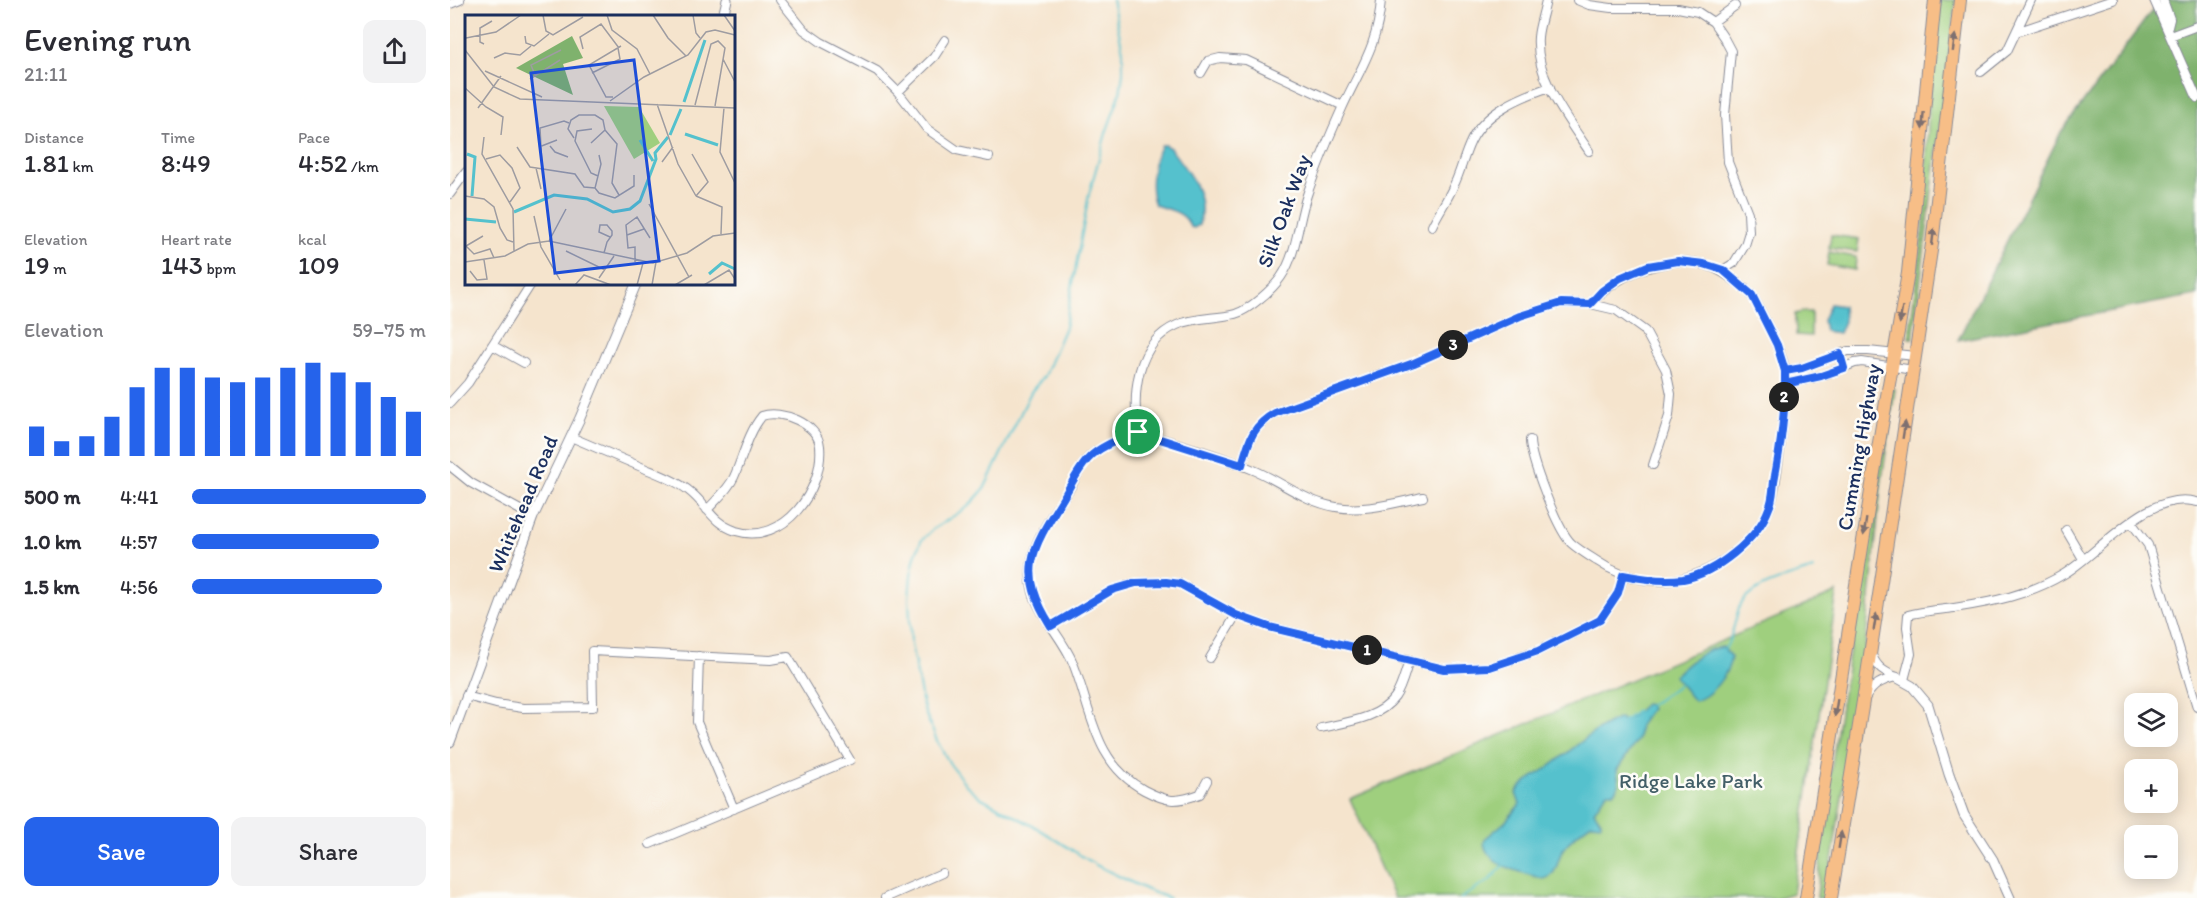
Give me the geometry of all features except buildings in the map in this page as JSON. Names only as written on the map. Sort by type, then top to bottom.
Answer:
[{"type":"highway","name":"Cumming Highway","points":[[1806,898],[1908,273],[1935,0]]},
{"type":"highway","name":"Cumming Highway","points":[[1831,898],[1932,244],[1960,0]]},
{"type":"street","points":[[450,4],[460,0]]},
{"type":"street","points":[[723,15],[727,0]]},
{"type":"street","points":[[780,0],[804,30],[821,42],[878,71],[927,129],[957,150],[989,157]]},
{"type":"street","name":"Silk Oak Way","points":[[1138,432],[1135,394],[1138,371],[1148,350],[1161,335],[1177,325],[1197,319],[1238,314],[1270,291],[1282,276],[1291,256],[1307,194],[1343,106],[1369,56],[1380,23],[1381,0]]},
{"type":"street","points":[[1546,0],[1538,36],[1539,57],[1550,87],[1589,151]]},
{"type":"street","points":[[1577,0],[1589,5],[1611,8],[1678,8],[1698,12],[1713,22],[1724,38],[1731,51],[1725,115],[1728,162],[1748,213],[1749,232],[1746,245],[1734,263],[1723,270]]},
{"type":"street","points":[[1981,72],[2007,51],[2031,0]]},
{"type":"street","points":[[2016,32],[2113,0]]},
{"type":"street","points":[[2154,0],[2164,11]]},
{"type":"street","points":[[2163,0],[2170,36],[2197,98]]},
{"type":"street","points":[[1713,22],[1735,6]]},
{"type":"street","points":[[2170,36],[2197,26]]},
{"type":"street","points":[[898,92],[934,57],[945,40]]},
{"type":"street","points":[[1201,73],[1208,61],[1220,58],[1246,60],[1343,106]]},
{"type":"street","points":[[1432,226],[1455,184],[1472,138],[1488,119],[1522,96],[1550,87]]},
{"type":"street","points":[[450,194],[465,173]]},
{"type":"street","points":[[1530,440],[1544,491],[1559,526],[1572,543],[1607,568],[1623,575],[1646,580],[1685,579],[1712,568],[1744,544],[1770,508],[1778,459],[1785,371],[1777,345],[1752,295],[1723,270],[1704,264],[1678,261],[1648,266],[1620,278],[1602,291],[1590,304]]},
{"type":"street","points":[[450,403],[468,383],[530,285]]},
{"type":"street","name":"Whitehead Road","points":[[450,742],[533,517],[571,437],[636,285]]},
{"type":"street","points":[[1242,465],[1250,436],[1262,420],[1275,413],[1414,363],[1520,316],[1561,303],[1590,304],[1616,310],[1646,331],[1666,370],[1671,394],[1670,416],[1653,465]]},
{"type":"street","points":[[492,345],[524,363]]},
{"type":"street","points":[[1785,371],[1802,368],[1848,351],[1915,356]]},
{"type":"street","points":[[1840,354],[1844,368]]},
{"type":"street","points":[[1785,384],[1821,376],[1862,362],[1913,370]]},
{"type":"street","points":[[571,437],[667,478],[688,490],[707,510],[722,525],[738,532],[766,532],[792,517],[809,493],[820,453],[820,443],[815,432],[807,424],[774,414],[762,416],[749,438],[727,489],[707,510]]},
{"type":"street","points":[[1207,781],[1200,794],[1182,801],[1162,799],[1131,782],[1116,769],[1104,752],[1072,661],[1033,591],[1030,568],[1036,545],[1089,458],[1105,447],[1138,432],[1242,465],[1273,478],[1317,503],[1362,509],[1423,497]]},
{"type":"street","points":[[450,466],[471,483],[533,517]]},
{"type":"street","points":[[1900,679],[1911,654],[1907,627],[1908,615],[2013,598],[2064,574],[2156,506],[2170,501],[2197,502]]},
{"type":"street","points":[[2132,522],[2148,545],[2197,707]]},
{"type":"street","points":[[2066,530],[2083,559]]},
{"type":"street","points":[[1051,626],[1112,590],[1136,583],[1180,584],[1236,615],[1269,627],[1444,669],[1490,667],[1538,651],[1600,620],[1618,593],[1623,575]]},
{"type":"street","points":[[1210,658],[1236,615]]},
{"type":"street","points":[[1871,649],[1875,664],[1881,670],[1919,692],[1931,713],[1964,815],[1993,860],[2010,898]]},
{"type":"street","points":[[466,696],[523,708],[593,706],[592,651],[771,660],[788,657],[850,760],[650,844]]},
{"type":"street","points":[[699,656],[697,722],[734,808]]},
{"type":"street","points":[[1321,728],[1367,717],[1385,707],[1396,695],[1409,661]]},
{"type":"street","points":[[1863,701],[1873,686],[1880,682],[1900,679]]},
{"type":"street","points":[[885,898],[942,873]]},
{"type":"green space","points":[[1940,0],[1956,0],[1913,338],[1909,338],[1924,220],[1929,103]]},
{"type":"green space","points":[[2160,0],[2197,0],[2197,295],[1958,340],[2061,132]]},
{"type":"green space","points":[[1831,235],[1859,239],[1857,252],[1829,248]]},
{"type":"green space","points":[[1829,252],[1856,257],[1855,270],[1827,265]]},
{"type":"green space","points":[[1811,312],[1811,336],[1796,335],[1795,314]]},
{"type":"green space","points":[[1891,388],[1895,389],[1881,486],[1864,658],[1826,898],[1817,898],[1825,808]]},
{"type":"green space","name":"Ridge Lake Park","points":[[1837,592],[1793,893],[1776,898],[1394,898],[1350,799]]},
{"type":"water","points":[[1161,145],[1170,148],[1199,193],[1201,214],[1199,225],[1194,228],[1190,227],[1181,214],[1155,205],[1152,175]]},
{"type":"water","points":[[1830,304],[1843,306],[1844,321],[1839,333],[1825,331],[1823,320]]},
{"type":"water","points":[[1723,647],[1731,657],[1727,670],[1713,690],[1694,701],[1674,676],[1702,653]]},
{"type":"water","points":[[1645,704],[1651,709],[1640,724],[1638,739],[1617,770],[1619,784],[1614,792],[1607,792],[1594,811],[1601,824],[1592,823],[1563,849],[1552,874],[1543,879],[1507,867],[1491,857],[1484,842],[1520,804],[1516,793],[1523,785],[1592,734],[1620,718],[1624,721]]},
{"type":"waterway","points":[[1112,0],[1123,51],[1120,94],[1106,133],[1089,194],[1065,327],[1044,376],[1031,392],[984,489],[969,506],[932,530],[921,541],[911,575],[909,598],[911,644],[924,710],[937,741],[950,764],[966,785],[980,797],[1037,828],[1096,865],[1169,898]]},
{"type":"waterway","points":[[1725,649],[1744,600],[1752,593],[1772,583],[1813,569]]},
{"type":"waterway","points":[[1649,706],[1680,684]]},
{"type":"waterway","points":[[1624,721],[1637,711]]},
{"type":"waterway","points":[[1461,898],[1489,881],[1504,865]]},
{"type":"route","points":[[1138,432],[1105,447],[1089,458],[1036,545],[1030,568],[1033,591],[1051,626],[1112,590],[1136,583],[1166,582],[1180,584],[1236,615],[1269,627],[1444,669],[1490,667],[1538,651],[1600,620],[1609,610],[1618,593],[1623,575],[1646,580],[1685,579],[1712,568],[1744,544],[1770,508],[1778,459],[1785,371],[1802,368],[1840,354],[1844,368],[1785,384],[1785,371],[1777,345],[1752,295],[1723,270],[1704,264],[1678,261],[1648,266],[1620,278],[1602,291],[1590,304],[1561,303],[1520,316],[1414,363],[1275,413],[1262,420],[1250,436],[1242,465],[1138,432]]}]
